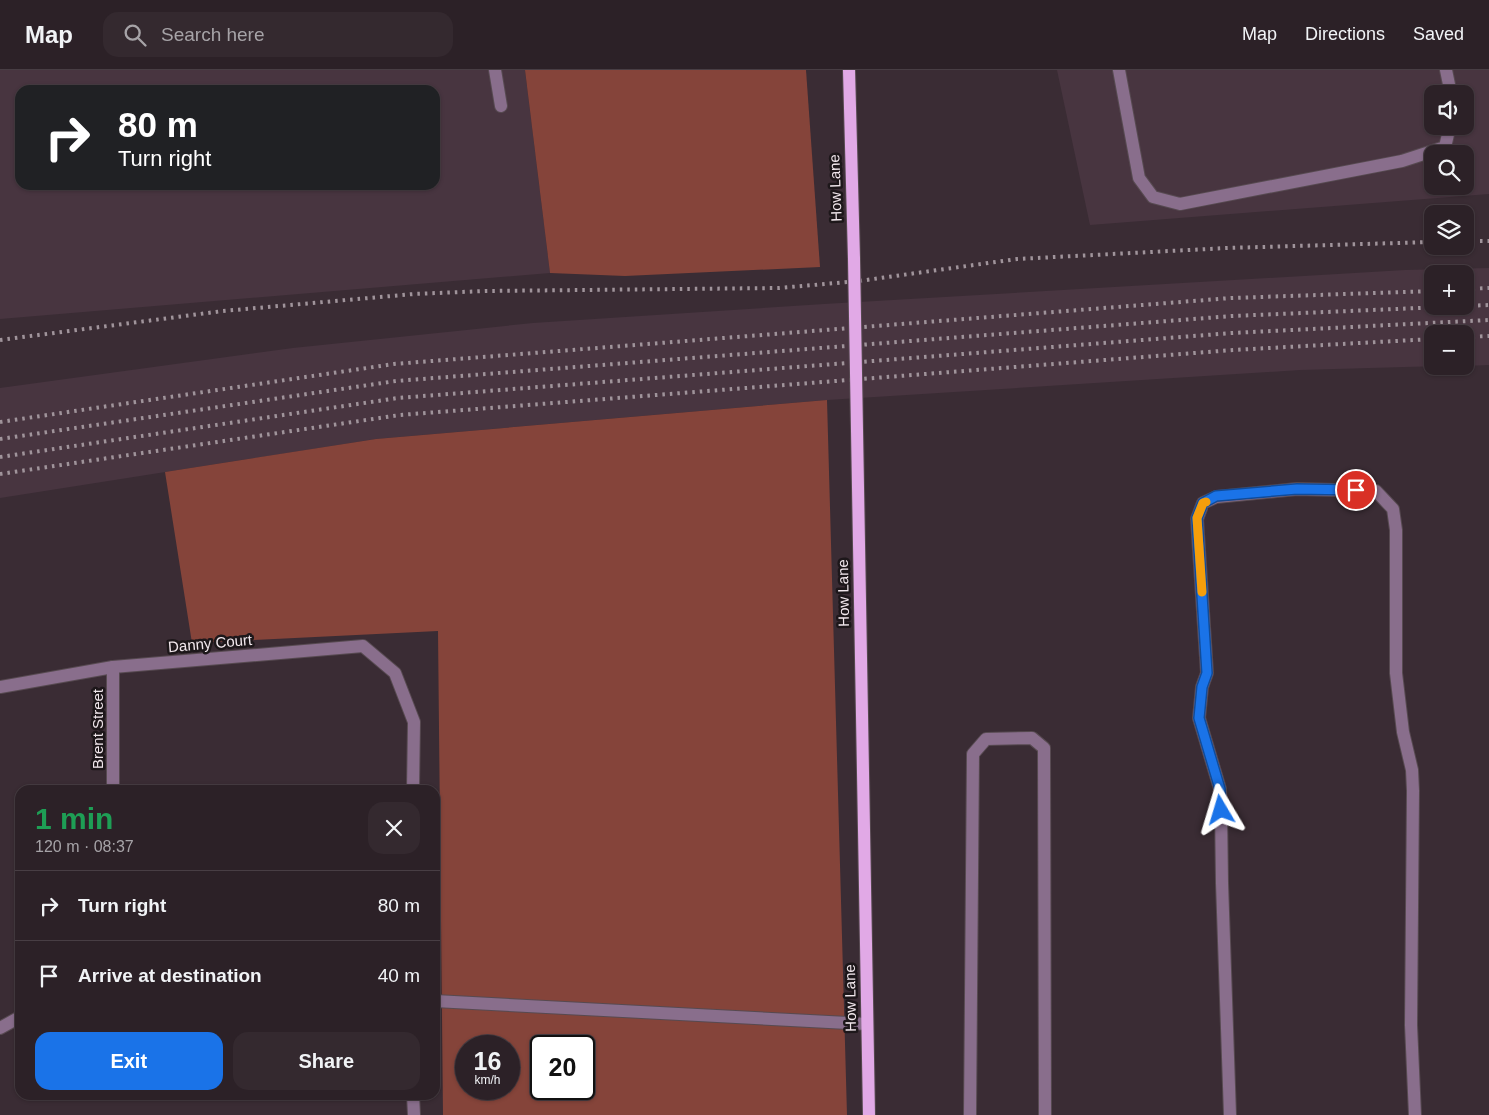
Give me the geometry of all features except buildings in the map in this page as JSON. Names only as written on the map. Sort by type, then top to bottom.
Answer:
[{"type":"main road","name":"How Lane","points":[[848,70],[854,259],[869,1115]]},
{"type":"street","points":[[495,70],[502,106]]},
{"type":"street","points":[[1119,70],[1139,178],[1153,197],[1180,204],[1402,161],[1446,148],[1448,135]]},
{"type":"street","points":[[1446,70],[1449,85]]},
{"type":"street","points":[[1230,1115],[1220,789],[1199,718],[1202,687],[1207,673],[1197,518],[1203,503],[1216,496],[1297,489],[1376,491],[1393,509],[1396,530],[1396,673],[1403,732],[1412,770],[1413,790],[1411,1025],[1415,1115]]},
{"type":"street","name":"Danny Court","points":[[0,687],[113,667],[362,646],[395,673],[414,722],[413,785]]},
{"type":"street","name":"Brent Street","points":[[113,667],[113,785]]},
{"type":"street","points":[[970,1115],[973,754],[986,739],[1032,738],[1044,748],[1045,1115]]},
{"type":"street","points":[[440,1001],[867,1024]]},
{"type":"street","points":[[0,1028],[15,1020]]},
{"type":"street","points":[[413,1100],[414,1115]]},
{"type":"shaded area","points":[[0,70],[525,70],[550,273],[0,319]]},
{"type":"shaded area","points":[[525,70],[806,70],[820,267],[625,276],[550,273]]},
{"type":"shaded area","points":[[1057,70],[1489,70],[1489,194],[1090,225]]},
{"type":"shaded area","points":[[1474,268],[1489,268],[1489,365],[1474,366],[1474,325],[1424,325],[1424,366],[1300,370],[827,400],[376,439],[0,498],[0,388],[293,348],[533,323],[824,304],[1424,270],[1424,315],[1474,315]]},
{"type":"shaded area","points":[[827,400],[847,1115],[443,1115],[438,631],[192,643],[165,472],[376,439]]},
{"type":"railway","points":[[1474,241],[1489,241]]},
{"type":"railway","points":[[0,340],[223,311],[414,294],[485,291],[779,288],[859,281],[1017,259],[1227,248],[1424,242]]},
{"type":"railway","points":[[1474,289],[1489,288]]},
{"type":"railway","points":[[0,422],[394,364],[1231,298],[1424,291]]},
{"type":"railway","points":[[0,439],[396,381],[1232,316],[1489,305]]},
{"type":"railway","points":[[0,457],[398,398],[1232,333],[1489,320]]},
{"type":"railway","points":[[1474,337],[1489,336]]},
{"type":"railway","points":[[0,474],[400,415],[1233,350],[1424,339]]},
{"type":"slow traffic","points":[[1202,592],[1197,518],[1203,503],[1206,502]]},
{"type":"route","points":[[1221,810],[1220,789],[1199,718],[1199,701],[1207,673],[1197,518],[1203,503],[1216,496],[1297,489],[1356,490]]}]
